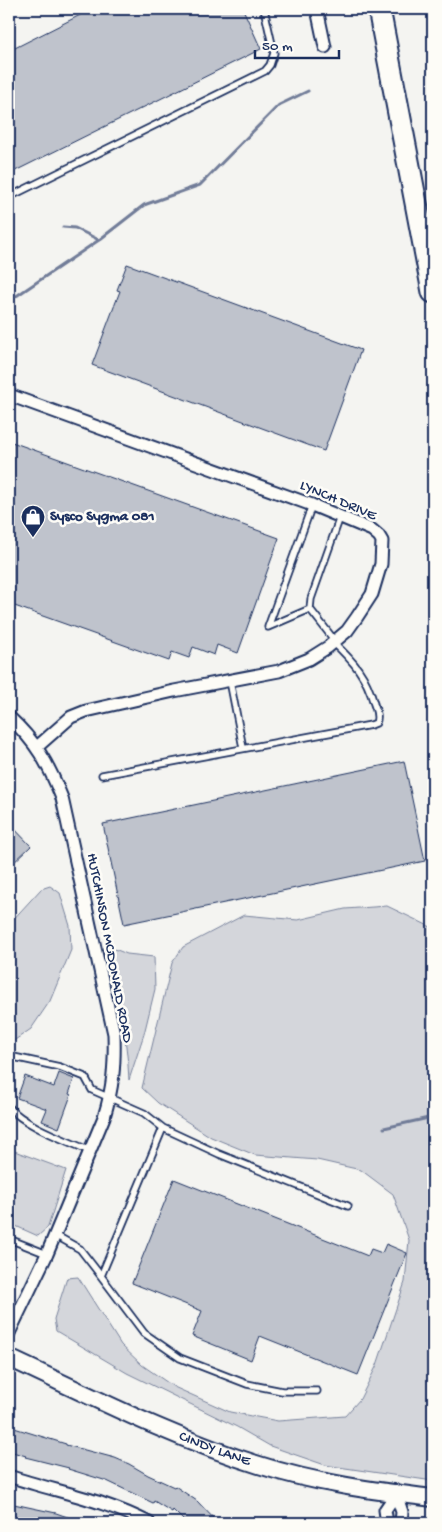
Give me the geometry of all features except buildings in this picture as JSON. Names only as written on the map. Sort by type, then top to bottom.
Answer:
[{"type":"highway","points":[[379,9],[433,292]]},
{"type":"main road","name":"CINDY LANE","points":[[9,1358],[152,1424],[260,1466],[313,1480],[396,1494],[433,1498]]},
{"type":"street","points":[[317,9],[325,47]]},
{"type":"street","name":"LYNCH DRIVE","points":[[9,395],[312,505],[372,530],[379,536],[382,542],[381,564],[372,594],[352,624],[334,642],[308,659],[279,671],[174,691],[86,711],[71,717],[37,747]]},
{"type":"street","name":"HUTCHINSON MCDONALD ROAD","points":[[9,717],[26,732],[37,747],[53,775],[62,798],[114,1034],[114,1076],[110,1097],[90,1151],[47,1254],[9,1333]]},
{"type":"street","points":[[9,1476],[127,1512],[149,1523]]},
{"type":"street","points":[[387,1523],[385,1510],[396,1494]]},
{"type":"street","points":[[396,1494],[402,1512],[401,1523]]},
{"type":"lane","points":[[9,197],[265,71],[270,64],[274,52],[264,9]]},
{"type":"lane","points":[[310,609],[268,627],[312,505]]},
{"type":"lane","points":[[102,775],[376,723],[377,716],[370,688],[362,674],[351,659],[334,642],[310,609],[311,599],[340,517]]},
{"type":"lane","points":[[230,681],[244,748]]},
{"type":"lane","points":[[9,1058],[9,1056],[60,1067],[85,1077],[92,1090],[144,1113],[162,1128],[219,1154],[348,1206]]},
{"type":"lane","points":[[9,1107],[15,1114],[90,1151]]},
{"type":"lane","points":[[101,1276],[162,1128]]},
{"type":"lane","points":[[55,1235],[80,1249],[144,1333],[180,1358],[247,1384],[282,1391],[317,1391]]},
{"type":"lane","points":[[9,1239],[47,1254]]},
{"type":"shaded area","points":[[50,886],[60,893],[70,926],[71,950],[50,1001],[31,1029],[9,1044],[9,924],[41,889]]},
{"type":"shaded area","points":[[387,906],[433,928],[433,1481],[325,1465],[270,1446],[237,1427],[127,1373],[56,1331],[54,1319],[67,1278],[78,1277],[121,1345],[142,1365],[174,1387],[230,1412],[278,1421],[345,1416],[360,1399],[377,1365],[405,1282],[409,1240],[393,1194],[361,1170],[317,1160],[255,1155],[211,1137],[158,1103],[142,1088],[172,963],[183,947],[244,915],[298,920],[345,909]]},
{"type":"shaded area","points":[[107,946],[127,954],[154,957],[155,989],[144,1034],[129,1080],[124,1029]]},
{"type":"shaded area","points":[[9,1149],[66,1170],[48,1227],[38,1236],[9,1223]]},
{"type":"waterway","points":[[9,301],[99,240],[144,205],[200,185],[279,105],[308,91]]},
{"type":"waterway","points":[[63,227],[75,228],[99,240]]},
{"type":"waterway","points":[[384,1128],[433,1117]]},
{"type":"place","name":"Sysco Sygma 081","points":[[33,538]]}]
